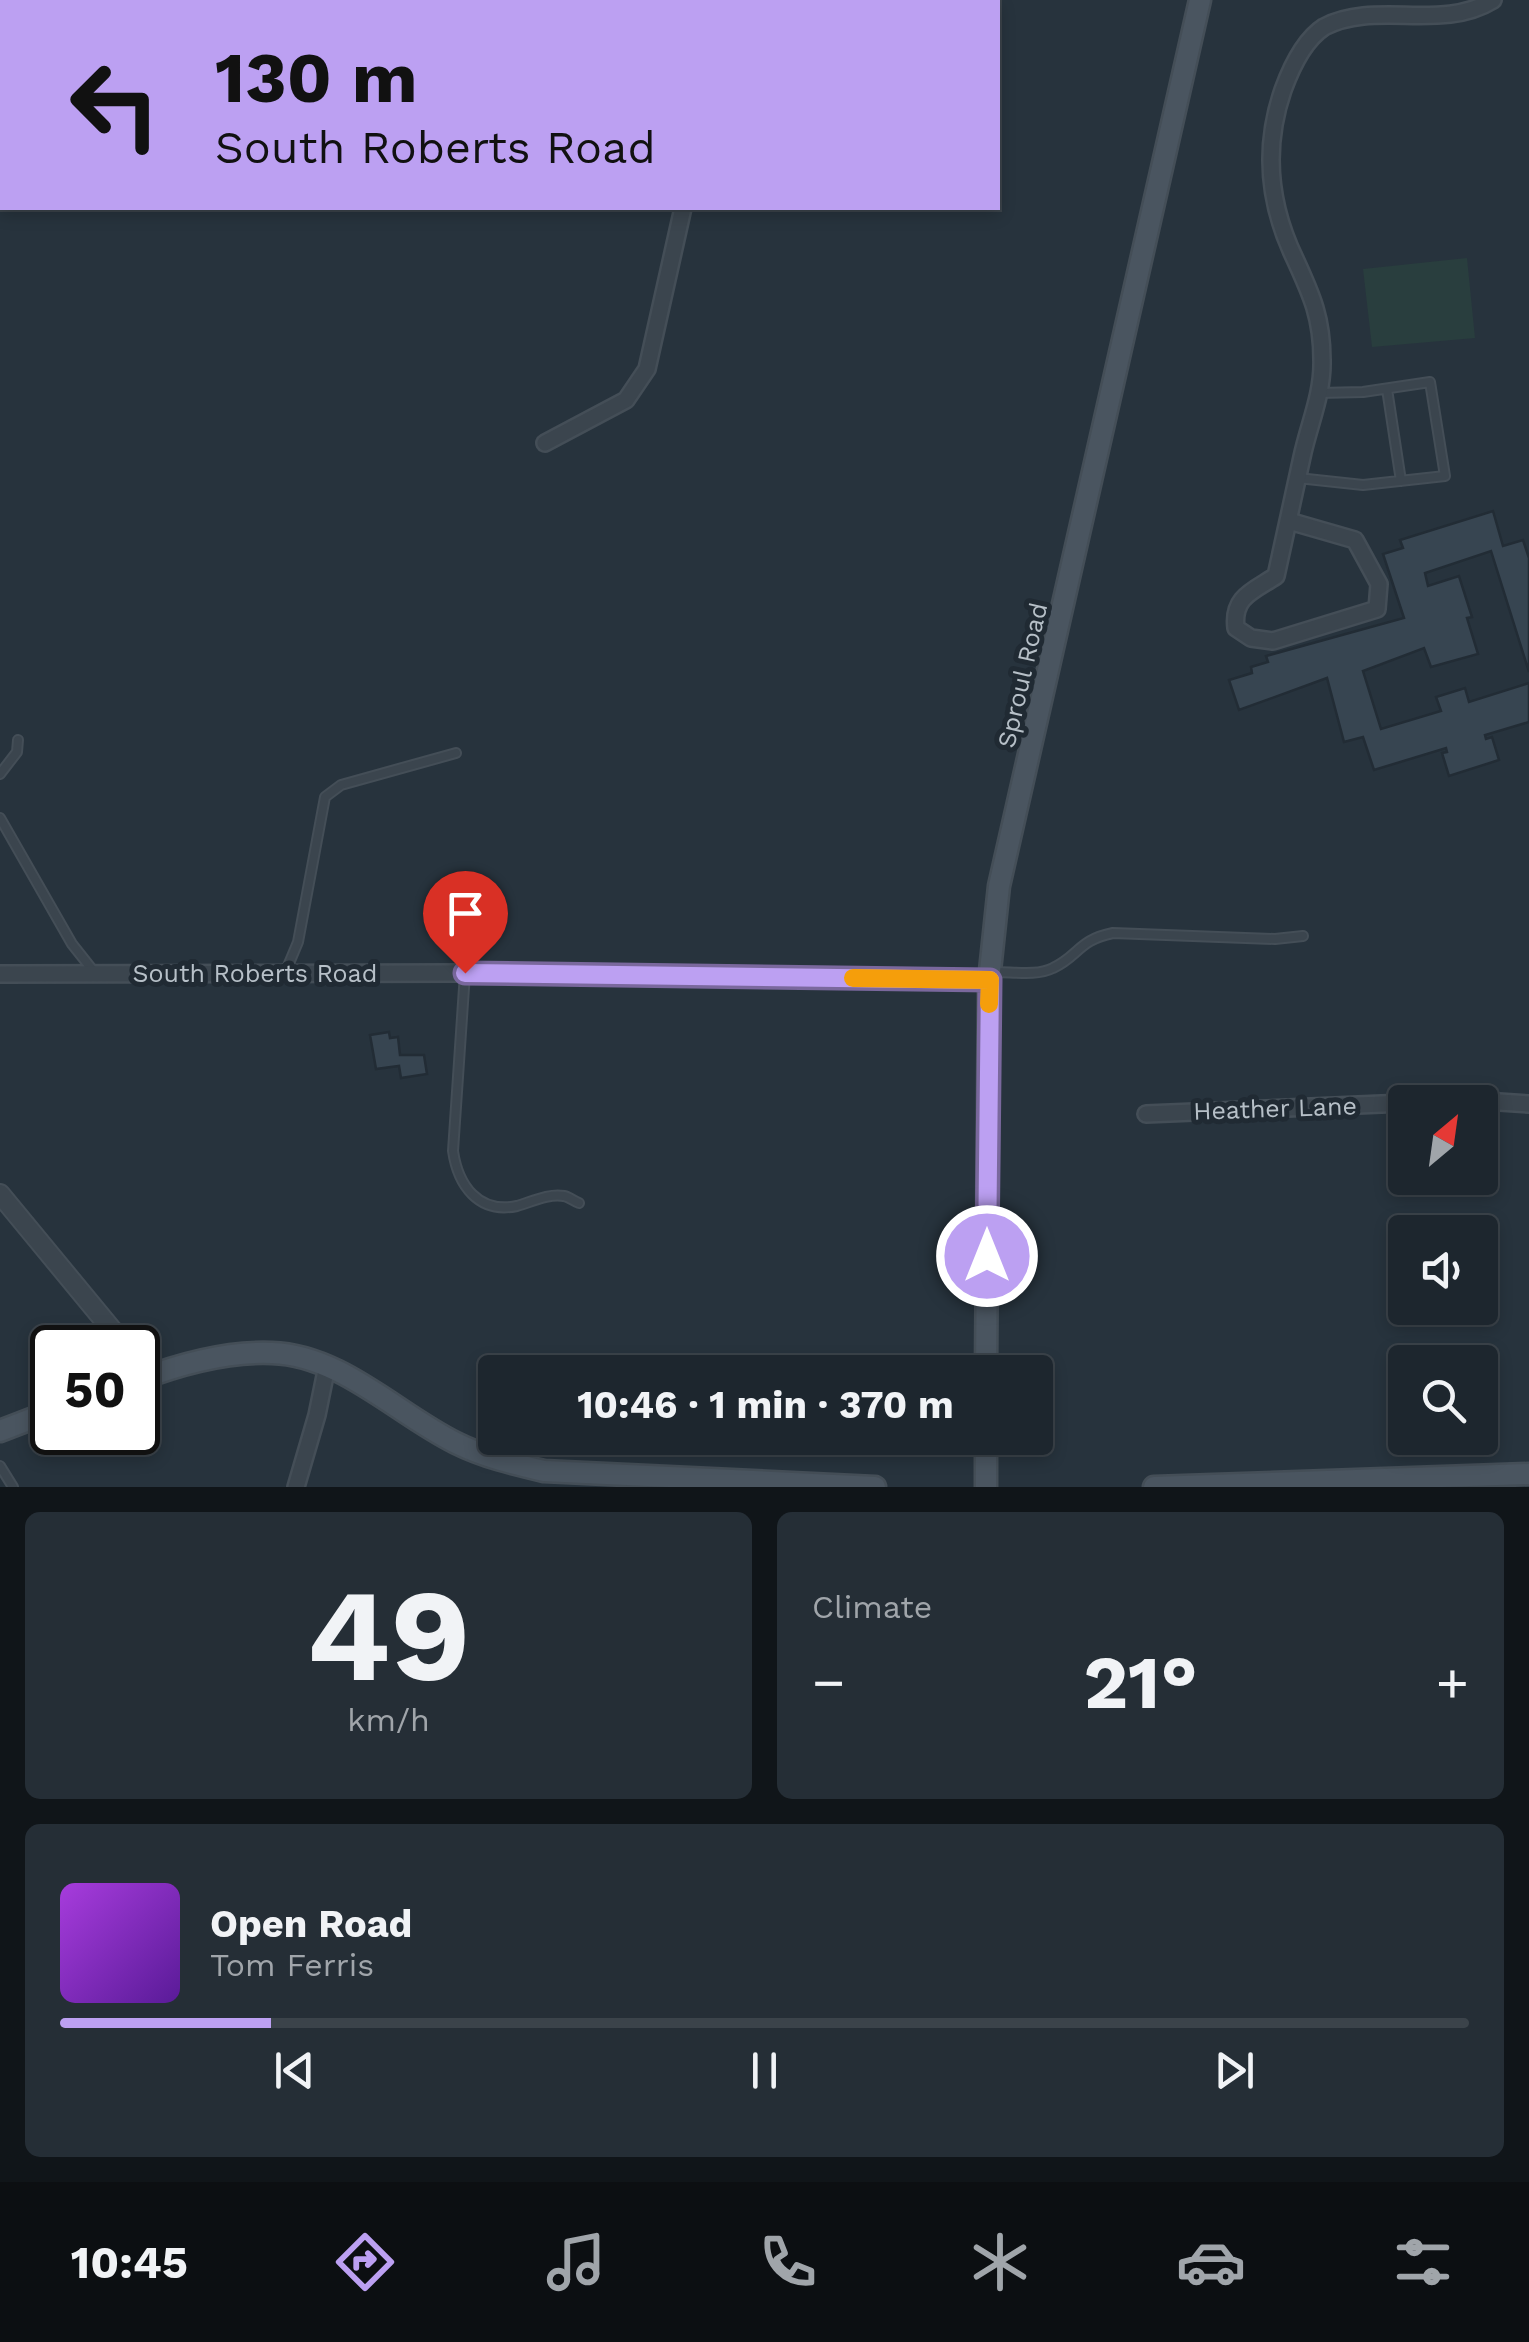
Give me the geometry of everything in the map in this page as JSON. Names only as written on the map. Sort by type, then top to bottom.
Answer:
[{"type":"main road","name":"Sproul Road","points":[[986,1355],[990,976],[1000,886],[1200,0]]},
{"type":"main road","points":[[160,1368],[223,1355],[275,1352],[327,1366],[456,1443],[497,1460],[591,1480],[875,1487]]},
{"type":"main road","points":[[0,1431],[30,1419]]},
{"type":"main road","points":[[986,1455],[986,1487]]},
{"type":"main road","points":[[1154,1487],[1508,1481],[1529,1474]]},
{"type":"street","points":[[1289,521],[1355,540],[1379,584],[1377,610],[1273,641],[1251,638],[1236,628],[1234,612],[1241,600],[1276,576],[1322,369],[1320,316],[1282,226],[1268,175],[1270,143],[1284,86],[1311,38],[1334,21],[1374,12],[1467,13],[1493,0]]},
{"type":"street","points":[[546,443],[626,400],[647,368],[683,210]]},
{"type":"street","name":"South Roberts Road","points":[[0,974],[990,976]]},
{"type":"street","points":[[1498,1102],[1529,1104]]},
{"type":"street","name":"Heather Lane","points":[[1146,1114],[1388,1104]]},
{"type":"street","points":[[0,1194],[108,1325]]},
{"type":"street","points":[[296,1487],[327,1366]]},
{"type":"lane","points":[[1298,478],[1347,484],[1445,476],[1430,382],[1319,393]]},
{"type":"lane","points":[[1387,388],[1401,482]]},
{"type":"lane","points":[[0,774],[17,752],[18,740]]},
{"type":"lane","points":[[285,973],[298,942],[325,797],[341,785],[456,753]]},
{"type":"lane","points":[[0,818],[72,944],[95,974]]},
{"type":"lane","points":[[990,976],[1047,970],[1059,965],[1089,939],[1113,933],[1275,939],[1303,936]]},
{"type":"lane","points":[[465,973],[453,1151],[456,1174],[468,1193],[490,1207],[518,1206],[563,1196],[579,1203]]},
{"type":"lane","points":[[0,1466],[13,1487]]},
{"type":"green space","points":[[1467,258],[1475,338],[1372,347],[1363,269]]},
{"type":"building","points":[[1493,511],[1503,546],[1523,540],[1529,558],[1529,672],[1491,551],[1425,573],[1428,586],[1459,576],[1478,654],[1431,667],[1424,648],[1363,671],[1381,729],[1441,711],[1436,697],[1465,688],[1469,702],[1529,683],[1529,722],[1485,735],[1486,739],[1492,737],[1499,760],[1449,776],[1442,753],[1447,752],[1446,748],[1374,770],[1363,737],[1344,742],[1327,678],[1239,710],[1229,680],[1252,673],[1251,667],[1268,662],[1266,656],[1404,618],[1383,554],[1403,548],[1400,540]]},
{"type":"building","points":[[389,1032],[390,1038],[398,1037],[400,1055],[424,1055],[427,1074],[401,1078],[399,1066],[376,1069],[370,1035]]},
{"type":"slow traffic","points":[[853,978],[990,980],[989,1004]]},
{"type":"route","points":[[465,973],[990,980],[987,1256]]}]
